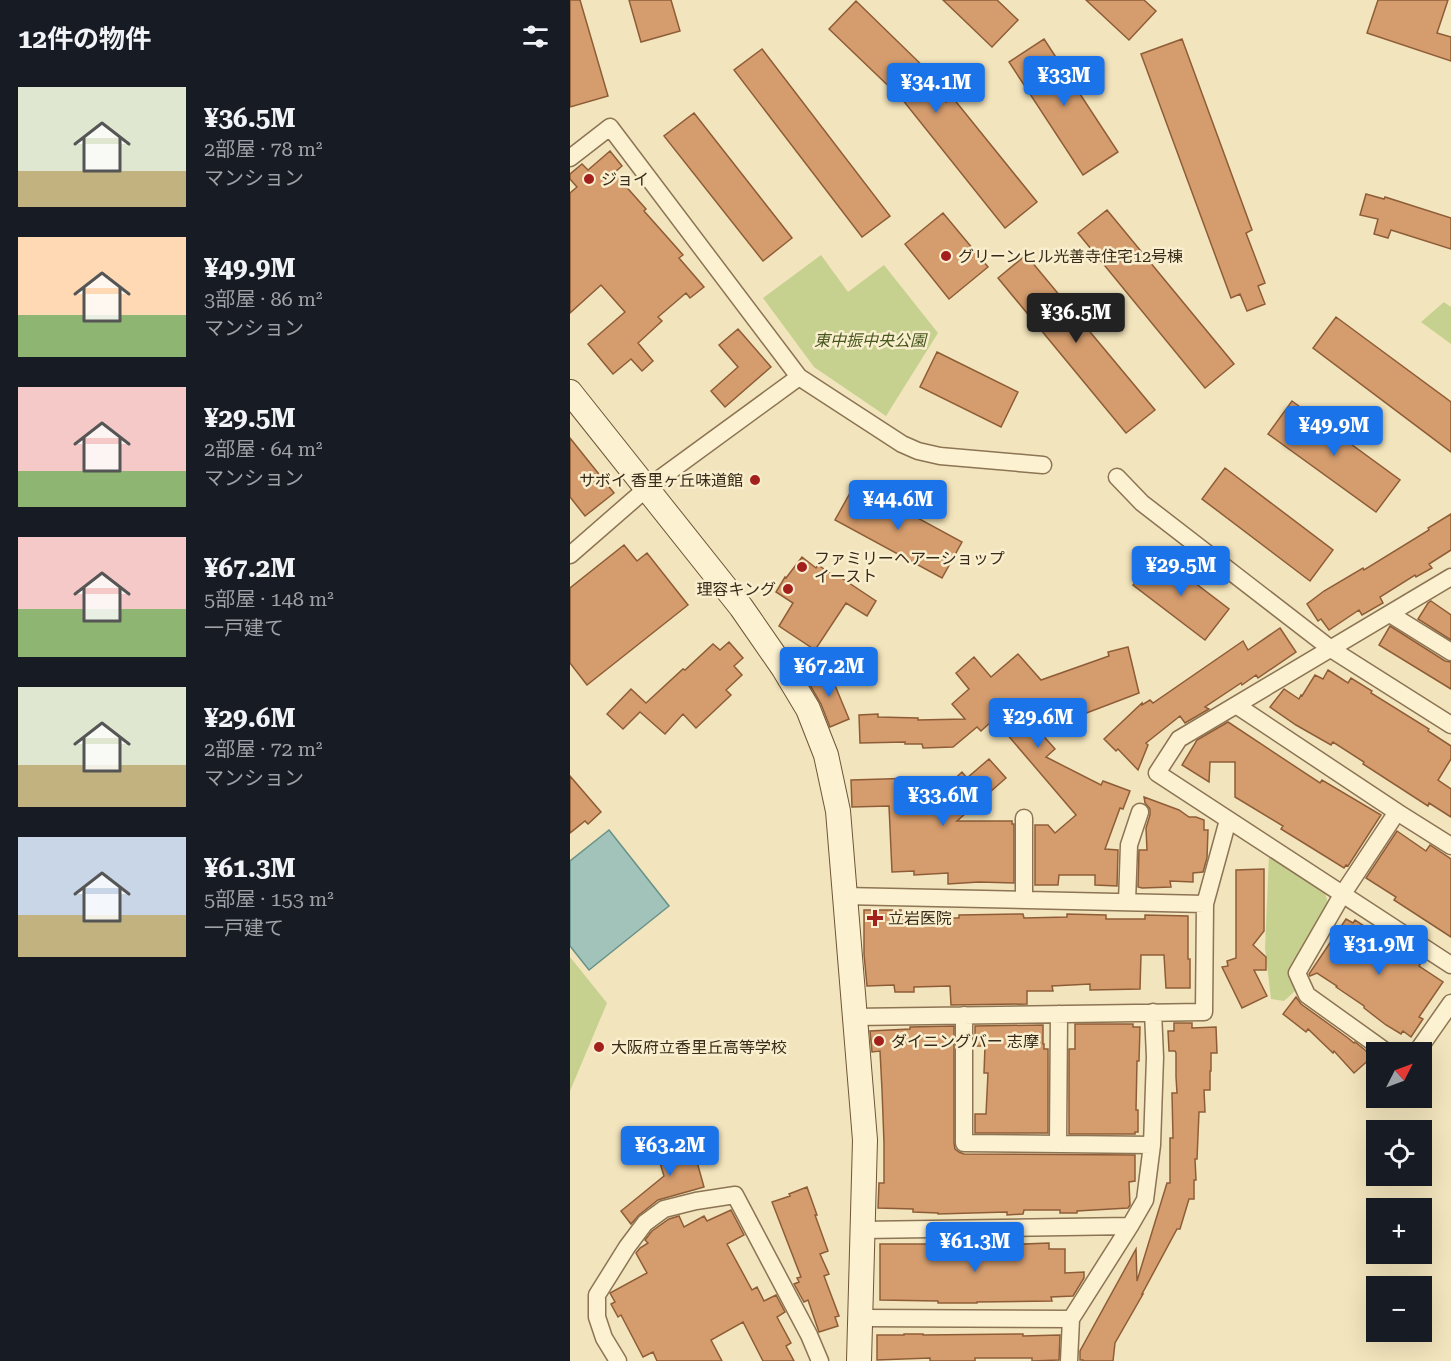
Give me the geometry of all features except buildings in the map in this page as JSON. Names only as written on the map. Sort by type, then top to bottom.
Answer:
[{"type":"street","points":[[570,158],[610,127],[799,377],[902,444],[918,451],[940,456],[1043,465]]},
{"type":"street","points":[[570,555],[647,488],[799,377]]},
{"type":"street","points":[[570,392],[741,607],[784,669],[808,709],[826,755],[838,811],[865,1140],[859,1361]]},
{"type":"street","points":[[1117,477],[1142,503],[1331,649],[1451,725]]},
{"type":"street","points":[[1447,584],[1390,614],[1179,739],[1157,773],[1451,965]]},
{"type":"street","points":[[1390,614],[1451,652]]},
{"type":"street","points":[[1236,705],[1451,846]]},
{"type":"street","points":[[1128,902],[1129,845],[1140,812]]},
{"type":"street","points":[[1373,1042],[1307,995],[1297,973],[1342,894],[1397,812]]},
{"type":"street","points":[[1024,818],[1024,900]]},
{"type":"street","points":[[854,1017],[1204,1012],[1205,904],[1228,820]]},
{"type":"street","points":[[844,896],[1205,904]]},
{"type":"street","points":[[1424,1042],[1451,1003]]},
{"type":"street","points":[[1069,1361],[1071,1319],[1145,1200],[1152,1145],[1154,1012]]},
{"type":"street","points":[[1058,1144],[1059,1014]]},
{"type":"street","points":[[964,1015],[964,1143],[1152,1145]]},
{"type":"street","points":[[618,1361],[604,1338],[597,1317],[597,1295],[627,1246],[645,1223],[664,1209],[696,1200],[735,1195],[809,1335],[820,1361]]},
{"type":"street","points":[[862,1230],[1130,1226]]},
{"type":"street","points":[[861,1318],[1071,1319]]},
{"type":"green space","name":"東中振中央公園","points":[[821,255],[848,292],[884,265],[938,333],[886,416],[814,367],[763,298]]},
{"type":"green space","points":[[1444,302],[1451,307],[1451,344],[1421,322]]},
{"type":"green space","points":[[1269,855],[1324,890],[1328,903],[1292,966],[1295,991],[1284,1001],[1271,999],[1265,948]]},
{"type":"green space","points":[[570,957],[607,1003],[570,1091]]},
{"type":"water","points":[[609,830],[669,906],[589,970],[570,946],[570,861]]},
{"type":"place","name":"ジョイ","points":[[589,179]]},
{"type":"place","name":"グリーンヒル光善寺住宅12号棟","points":[[946,256]]},
{"type":"place","name":"サボイ 香里ヶ丘味道館","points":[[755,480]]},
{"type":"place","name":"ファミリーヘアーショップ イースト","points":[[802,567]]},
{"type":"place","name":"理容キング","points":[[788,589]]},
{"type":"place","name":"立岩医院","points":[[875,918]]},
{"type":"place","name":"ダイニングバー 志摩","points":[[879,1041]]},
{"type":"place","name":"大阪府立香里丘高等学校","points":[[599,1047]]}]
